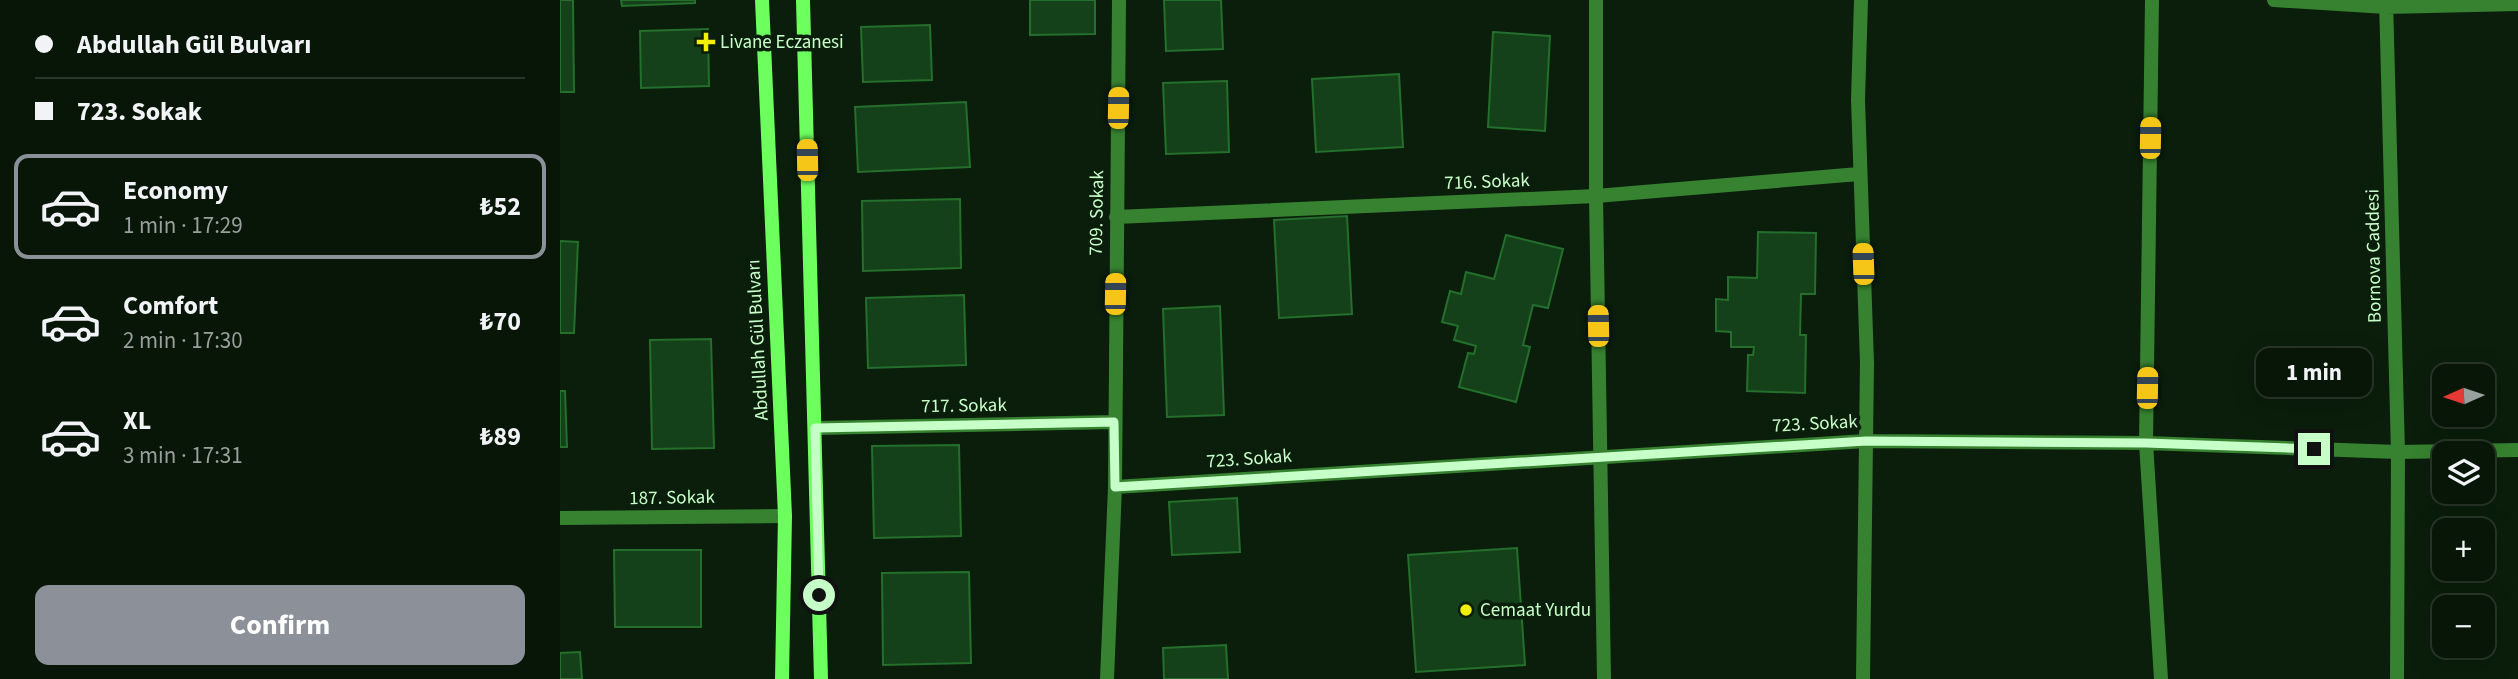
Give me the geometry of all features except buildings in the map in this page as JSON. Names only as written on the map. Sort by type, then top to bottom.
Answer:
[{"type":"main road","name":"Abdullah Gül Bulvarı","points":[[762,0],[785,516],[782,679]]},
{"type":"main road","points":[[803,0],[821,679]]},
{"type":"street","name":"709. Sokak","points":[[1107,679],[1115,487],[1119,0]]},
{"type":"street","points":[[1596,0],[1596,196],[1604,679]]},
{"type":"street","points":[[1861,0],[1859,174],[1867,363],[1863,679]]},
{"type":"street","points":[[2152,0],[2146,443],[2161,679]]},
{"type":"street","points":[[2274,0],[2518,5]]},
{"type":"street","name":"Bornova Caddesi","points":[[2386,4],[2398,452],[2398,679]]},
{"type":"street","name":"716. Sokak","points":[[1116,217],[1596,196],[1859,174]]},
{"type":"street","name":"717. Sokak","points":[[815,428],[1114,422]]},
{"type":"street","name":"723. Sokak","points":[[1115,487],[1866,441],[2146,443],[2398,452],[2518,450]]},
{"type":"street","name":"187. Sokak","points":[[560,519],[785,516]]},
{"type":"place","name":"Livane Eczanesi","points":[[706,42]]},
{"type":"place","name":"Cemaat Yurdu","points":[[1466,610]]},
{"type":"route","points":[[819,595],[815,428],[1114,422],[1115,487],[1866,441],[2146,443],[2314,449]]}]
